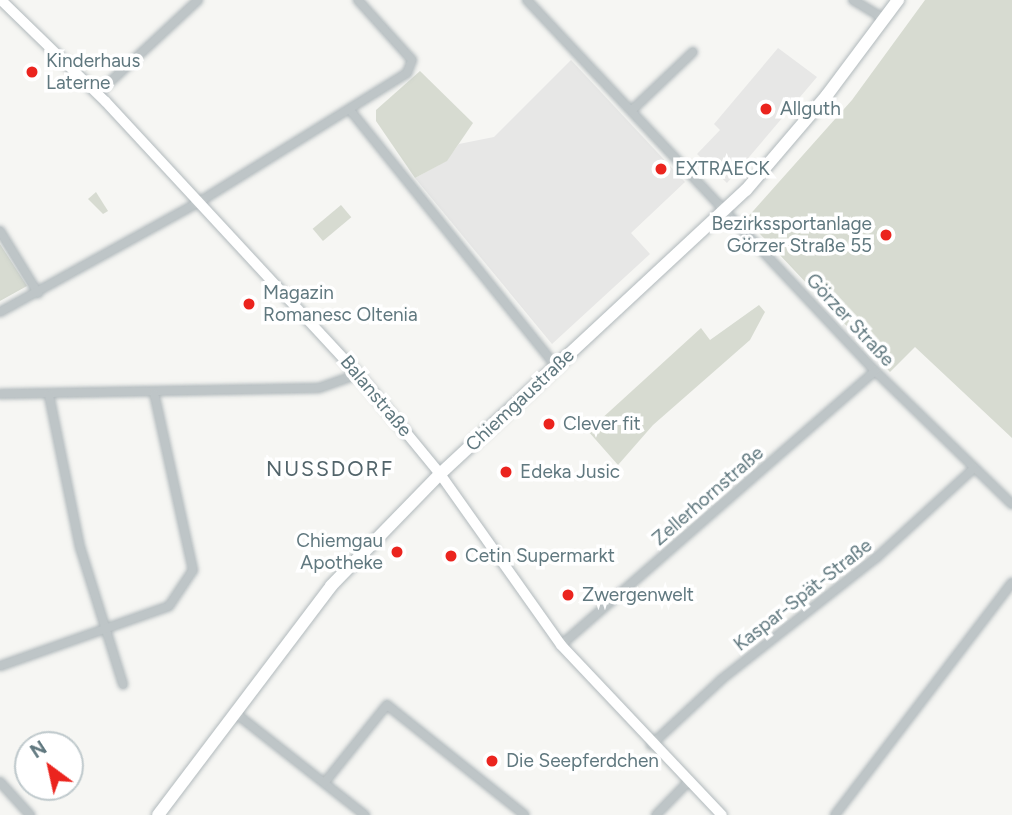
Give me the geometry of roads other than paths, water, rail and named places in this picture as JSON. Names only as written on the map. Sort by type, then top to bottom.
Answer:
[{"type":"main road","name":"Chiemgaustraße","points":[[158,815],[331,586],[440,474],[726,210],[827,95],[898,0]]},
{"type":"street","name":"Balanstraße","points":[[1,0],[97,94],[358,374],[440,474],[561,645],[651,745],[722,815]]},
{"type":"street","points":[[97,94],[198,0]]},
{"type":"street","points":[[0,312],[199,202],[407,73],[413,64],[358,0]]},
{"type":"street","name":"Görzer Straße","points":[[527,0],[875,371],[1012,504]]},
{"type":"street","points":[[853,0],[885,19]]},
{"type":"street","points":[[632,110],[693,52]]},
{"type":"street","points":[[350,110],[556,366]]},
{"type":"street","points":[[0,231],[38,293]]},
{"type":"street","name":"Zellerhornstraße","points":[[561,645],[875,371]]},
{"type":"street","points":[[0,394],[319,388],[347,382],[358,374]]},
{"type":"street","points":[[0,666],[169,606],[193,570],[153,393]]},
{"type":"street","points":[[49,395],[74,523],[104,629],[123,684]]},
{"type":"street","name":"Kaspar-Spät-Straße","points":[[651,745],[722,679],[876,558],[973,469]]},
{"type":"street","points":[[835,815],[1012,583]]},
{"type":"street","points":[[324,782],[387,705],[525,815]]},
{"type":"street","points":[[234,712],[365,815]]},
{"type":"street","points":[[0,782],[30,815]]},
{"type":"street","points":[[656,815],[688,782]]},
{"type":"place","name":"Kinderhaus Laterne","points":[[32,72]]},
{"type":"place","name":"Allguth","points":[[766,109]]},
{"type":"place","name":"EXTRAECK","points":[[661,169]]},
{"type":"place","name":"Bezirkssportanlage Görzer Straße 55","points":[[886,235]]},
{"type":"place","name":"Magazin Romanesc Oltenia","points":[[249,304]]},
{"type":"place","name":"Clever fit","points":[[549,424]]},
{"type":"place","name":"Edeka Jusic","points":[[506,472]]},
{"type":"place","name":"Chiemgau Apotheke","points":[[397,552]]},
{"type":"place","name":"Cetin Supermarkt","points":[[451,556]]},
{"type":"place","name":"Zwergenwelt","points":[[568,595]]},
{"type":"place","name":"Die Seepferdchen","points":[[492,761]]},
{"type":"district","name":"NUSSDORF","points":[[330,469]]}]
